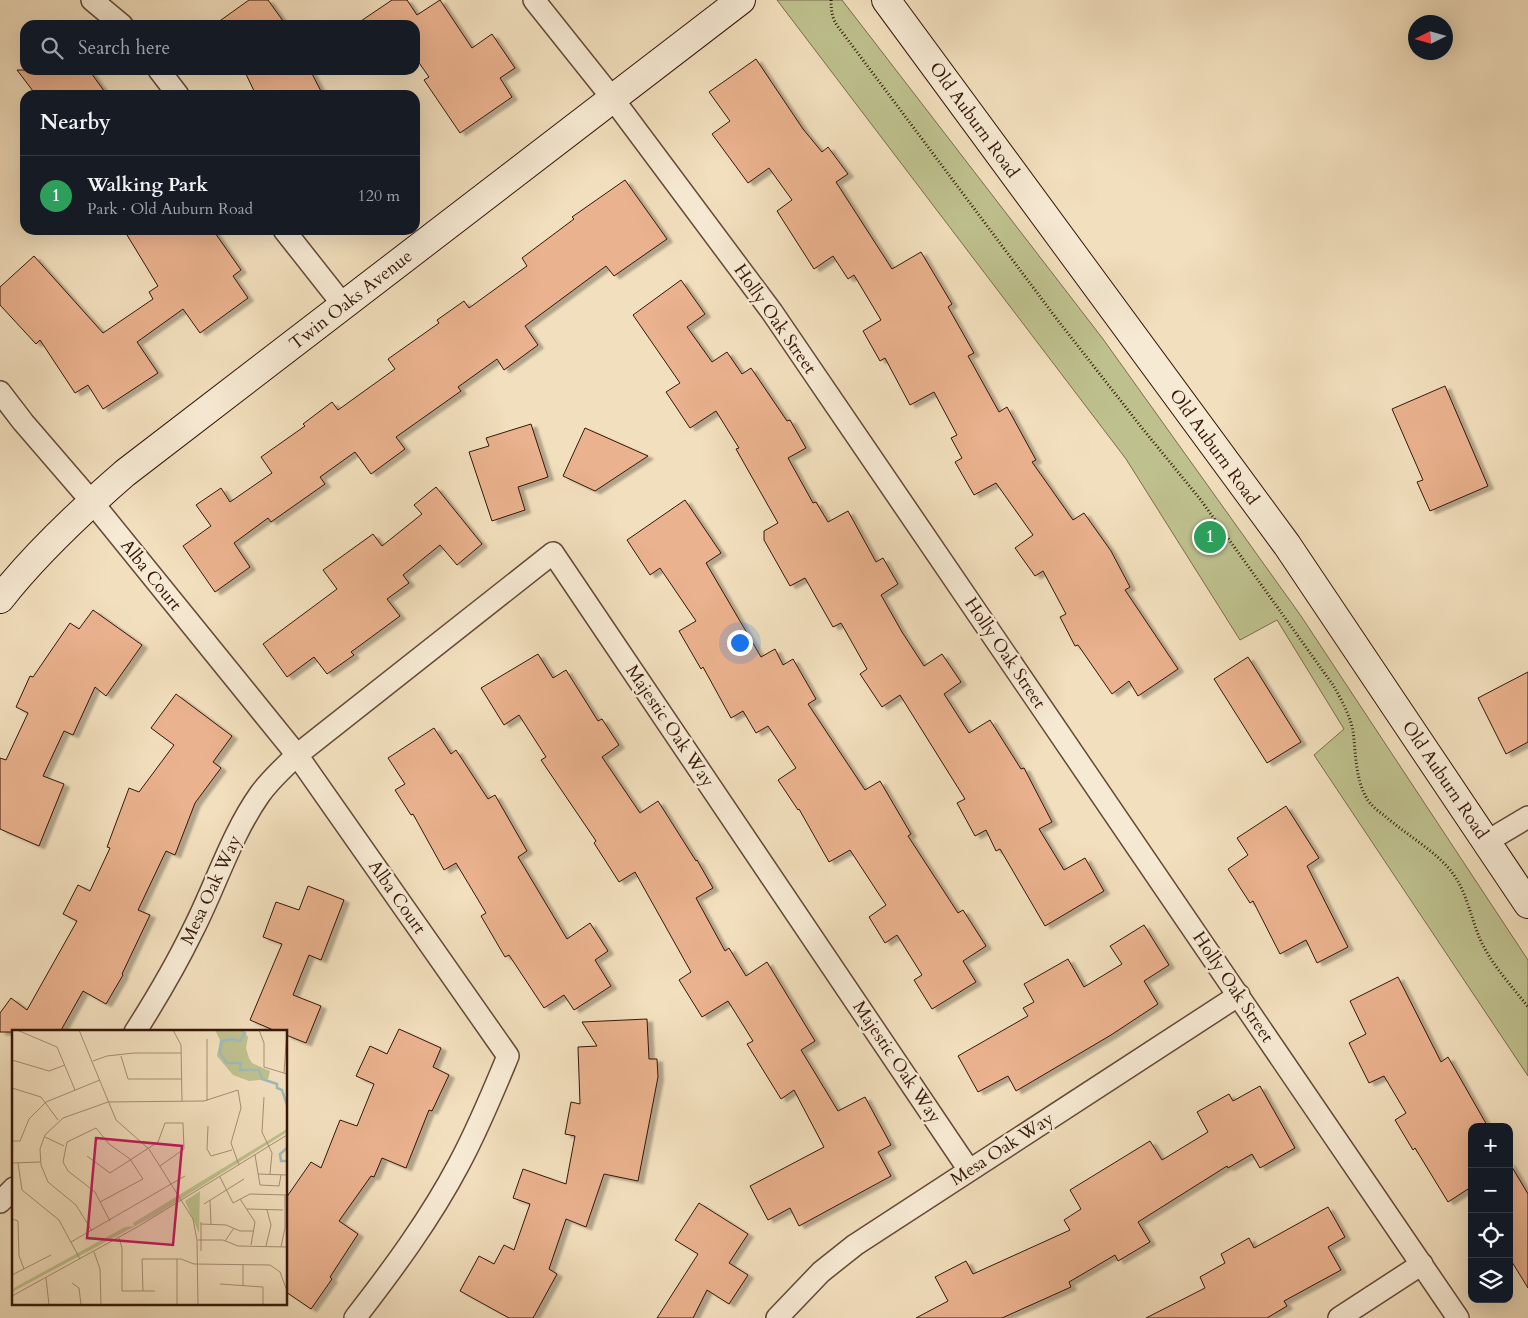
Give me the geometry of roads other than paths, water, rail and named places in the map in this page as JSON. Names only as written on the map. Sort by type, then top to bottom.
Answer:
[{"type":"main road","name":"Twin Oaks Avenue","points":[[0,599],[33,560],[92,502],[125,473],[741,0]]},
{"type":"main road","name":"Old Auburn Road","points":[[886,0],[1287,545],[1528,904]]},
{"type":"street","points":[[92,0],[116,20]]},
{"type":"street","name":"Holly Oak Street","points":[[534,0],[613,99],[772,312],[1458,1318]]},
{"type":"street","points":[[163,75],[174,90]]},
{"type":"street","points":[[288,235],[344,306]]},
{"type":"street","name":"Alba Court","points":[[0,392],[23,422],[92,502],[297,755],[508,1056],[479,1123],[437,1203],[392,1270],[355,1318]]},
{"type":"street","name":"Majestic Oak Way","points":[[297,755],[553,553],[969,1170]]},
{"type":"street","name":"Mesa Oak Way","points":[[136,1030],[157,997],[193,930],[238,830],[260,794],[274,777],[297,755]]},
{"type":"street","points":[[1486,842],[1528,817]]},
{"type":"street","name":"Mesa Oak Way","points":[[777,1318],[821,1272],[855,1245],[1238,995]]},
{"type":"street","points":[[0,1202],[12,1190]]},
{"type":"street","points":[[1339,1318],[1422,1264]]},
{"type":"place","name":"Walking Park","points":[[1210,537]]}]
